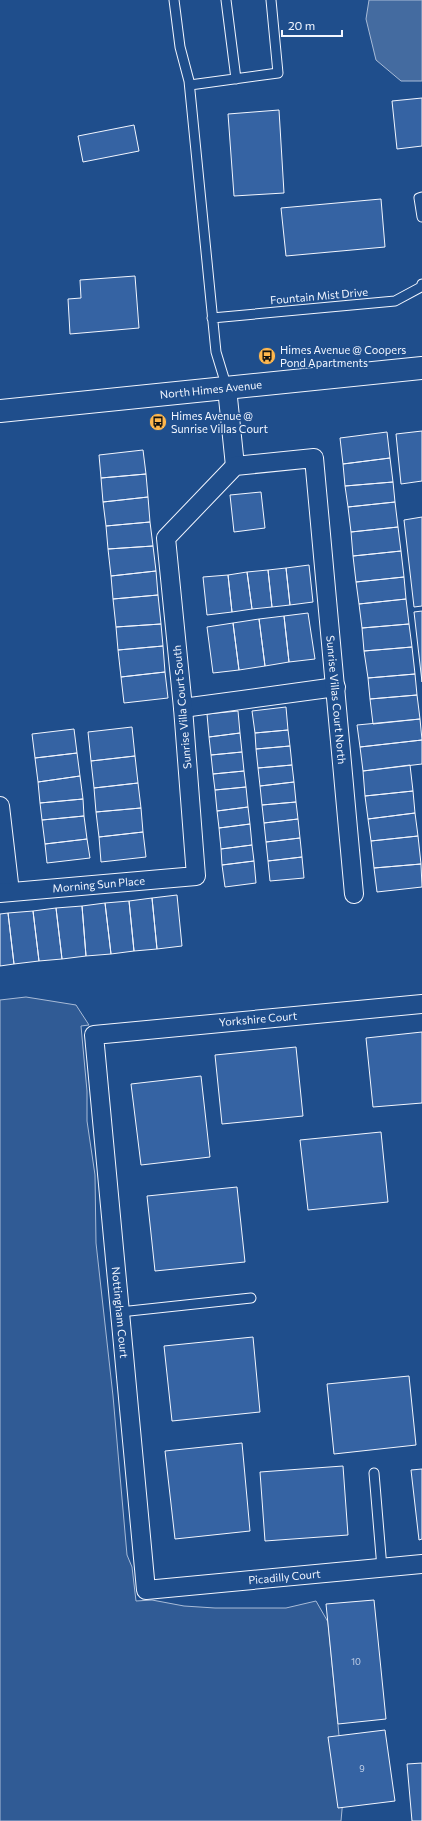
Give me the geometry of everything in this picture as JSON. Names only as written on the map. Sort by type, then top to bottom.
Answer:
[{"type":"street","name":"North Himes Avenue","points":[[0,411],[422,368]]},
{"type":"street","points":[[227,388],[235,466]]},
{"type":"street","name":"Sunrise Villas Court North","points":[[235,466],[314,458],[354,894]]},
{"type":"street","name":"Sunrise Villa Court South","points":[[196,876],[183,708],[166,538],[235,466]]},
{"type":"street","points":[[183,708],[336,687]]},
{"type":"street","points":[[0,806],[5,892]]},
{"type":"street","name":"Morning Sun Place","points":[[5,892],[196,876]]},
{"type":"street","name":"Yorkshire Court","points":[[94,1035],[422,1004]]},
{"type":"street","name":"Nottingham Court","points":[[94,1035],[146,1590]]},
{"type":"street","name":"Picadilly Court","points":[[146,1590],[422,1564]]},
{"type":"lane","points":[[174,0],[180,47],[190,85],[216,352],[227,388]]},
{"type":"lane","points":[[226,0],[236,79]]},
{"type":"lane","points":[[190,85],[278,73],[271,0]]},
{"type":"lane","points":[[422,197],[419,198],[422,217]]},
{"type":"lane","name":"Fountain Mist Drive","points":[[212,318],[395,301],[421,287],[422,284]]},
{"type":"lane","points":[[120,1312],[251,1298]]},
{"type":"lane","points":[[374,1473],[382,1568]]},
{"type":"shaded area","points":[[369,0],[422,0],[422,81],[401,81],[376,60],[366,19]]},
{"type":"shaded area","points":[[26,997],[76,1005],[89,1025],[81,1026],[87,1091],[87,1121],[95,1175],[96,1243],[113,1396],[127,1555],[132,1567],[136,1601],[152,1600],[184,1606],[215,1608],[286,1608],[316,1601],[328,1622],[344,1787],[341,1821],[0,1821],[0,1000]]},
{"type":"building","points":[[422,98],[422,146],[397,149],[392,101]]},
{"type":"building","points":[[279,110],[284,193],[234,196],[228,114]]},
{"type":"building","points":[[134,125],[139,151],[83,162],[78,136]]},
{"type":"building","points":[[381,199],[385,247],[286,256],[281,208]]},
{"type":"building","points":[[135,276],[139,328],[70,334],[68,299],[81,298],[80,280]]},
{"type":"building","points":[[422,431],[422,481],[401,484],[396,434]]},
{"type":"building","points":[[387,432],[390,458],[343,464],[340,438]]},
{"type":"building","points":[[143,450],[146,474],[101,478],[99,455]]},
{"type":"building","points":[[390,458],[393,482],[345,486],[343,464]]},
{"type":"building","points":[[146,474],[148,497],[103,502],[101,478]]},
{"type":"building","points":[[393,482],[395,502],[348,507],[345,486]]},
{"type":"building","points":[[261,492],[265,528],[234,532],[230,495]]},
{"type":"building","points":[[148,497],[150,522],[106,526],[103,502]]},
{"type":"building","points":[[395,502],[398,527],[351,532],[348,507]]},
{"type":"building","points":[[422,517],[422,606],[414,607],[404,520]]},
{"type":"building","points":[[150,522],[153,546],[108,549],[106,526]]},
{"type":"building","points":[[398,527],[401,551],[353,556],[351,532]]},
{"type":"building","points":[[153,546],[156,571],[111,576],[108,549]]},
{"type":"building","points":[[401,551],[404,577],[356,582],[353,556]]},
{"type":"building","points":[[309,565],[313,602],[290,605],[286,568]]},
{"type":"building","points":[[286,568],[290,605],[272,607],[268,570]]},
{"type":"building","points":[[268,570],[272,607],[252,609],[247,572]]},
{"type":"building","points":[[156,571],[158,595],[113,599],[111,576]]},
{"type":"building","points":[[247,572],[252,609],[232,612],[228,575]]},
{"type":"building","points":[[228,575],[232,612],[207,615],[203,577]]},
{"type":"building","points":[[404,577],[406,599],[359,604],[356,582]]},
{"type":"building","points":[[158,595],[161,624],[116,627],[113,599]]},
{"type":"building","points":[[406,599],[409,624],[362,628],[359,604]]},
{"type":"building","points":[[422,611],[422,682],[414,612]]},
{"type":"building","points":[[308,613],[315,659],[289,662],[284,616]]},
{"type":"building","points":[[284,616],[289,662],[265,666],[259,619]]},
{"type":"building","points":[[259,619],[265,666],[239,670],[233,623]]},
{"type":"building","points":[[233,623],[239,670],[213,673],[207,627]]},
{"type":"building","points":[[161,624],[163,646],[118,650],[116,627]]},
{"type":"building","points":[[409,624],[412,647],[364,651],[362,628]]},
{"type":"building","points":[[163,646],[165,672],[121,677],[118,650]]},
{"type":"building","points":[[412,647],[415,674],[368,678],[364,651]]},
{"type":"building","points":[[165,672],[168,698],[124,703],[121,677]]},
{"type":"building","points":[[415,674],[417,695],[370,699],[368,678]]},
{"type":"building","points":[[417,695],[420,719],[373,724],[370,699]]},
{"type":"building","points":[[286,707],[288,730],[255,733],[252,711]]},
{"type":"building","points":[[238,711],[240,733],[209,737],[207,714]]},
{"type":"building","points":[[420,719],[422,740],[360,747],[357,725]]},
{"type":"building","points":[[132,727],[135,756],[91,761],[88,732]]},
{"type":"building","points":[[74,729],[77,753],[35,758],[32,734]]},
{"type":"building","points":[[288,730],[290,746],[256,749],[255,733]]},
{"type":"building","points":[[240,733],[242,752],[211,755],[209,737]]},
{"type":"building","points":[[422,740],[422,764],[363,771],[360,747]]},
{"type":"building","points":[[290,746],[292,765],[258,768],[256,749]]},
{"type":"building","points":[[242,752],[244,771],[213,774],[211,755]]},
{"type":"building","points":[[77,753],[80,776],[38,782],[35,758]]},
{"type":"building","points":[[135,756],[138,783],[94,788],[91,761]]},
{"type":"building","points":[[292,765],[294,782],[260,786],[258,768]]},
{"type":"building","points":[[410,765],[413,791],[365,796],[363,771]]},
{"type":"building","points":[[244,771],[246,787],[215,790],[213,774]]},
{"type":"building","points":[[80,776],[83,799],[40,803],[38,782]]},
{"type":"building","points":[[294,782],[296,802],[262,805],[260,786]]},
{"type":"building","points":[[138,783],[141,808],[96,812],[94,788]]},
{"type":"building","points":[[246,787],[248,807],[217,811],[215,790]]},
{"type":"building","points":[[413,791],[415,813],[368,819],[365,796]]},
{"type":"building","points":[[83,799],[84,816],[42,820],[40,803]]},
{"type":"building","points":[[296,802],[298,819],[264,823],[262,805]]},
{"type":"building","points":[[248,807],[250,824],[219,828],[217,811]]},
{"type":"building","points":[[141,808],[143,832],[99,837],[96,812]]},
{"type":"building","points":[[415,813],[418,836],[371,841],[368,819]]},
{"type":"building","points":[[84,816],[87,839],[45,844],[42,820]]},
{"type":"building","points":[[298,819],[300,838],[266,842],[264,823]]},
{"type":"building","points":[[250,824],[252,845],[221,849],[219,828]]},
{"type":"building","points":[[143,832],[146,857],[101,862],[99,837]]},
{"type":"building","points":[[418,836],[421,864],[374,868],[371,841]]},
{"type":"building","points":[[300,838],[302,857],[268,861],[266,842]]},
{"type":"building","points":[[87,839],[90,858],[47,863],[45,844]]},
{"type":"building","points":[[252,845],[254,861],[222,865],[221,849]]},
{"type":"building","points":[[302,857],[304,878],[270,881],[268,861]]},
{"type":"building","points":[[254,861],[256,883],[225,887],[222,865]]},
{"type":"building","points":[[421,864],[422,887],[377,892],[374,868]]},
{"type":"building","points":[[177,895],[182,946],[157,949],[152,898]]},
{"type":"building","points":[[152,898],[157,949],[134,951],[129,901]]},
{"type":"building","points":[[129,901],[134,951],[111,954],[105,903]]},
{"type":"building","points":[[105,903],[111,954],[86,956],[82,906]]},
{"type":"building","points":[[82,906],[86,956],[62,959],[56,908]]},
{"type":"building","points":[[56,908],[62,959],[39,961],[33,911]]},
{"type":"building","points":[[33,911],[39,961],[14,964],[8,913]]},
{"type":"building","points":[[8,913],[14,964],[0,966],[0,914]]},
{"type":"building","points":[[422,1032],[422,1103],[373,1107],[366,1038]]},
{"type":"building","points":[[296,1047],[303,1116],[222,1124],[215,1055]]},
{"type":"building","points":[[201,1076],[210,1157],[141,1165],[131,1084]]},
{"type":"building","points":[[381,1132],[388,1202],[308,1210],[300,1140]]},
{"type":"building","points":[[237,1187],[245,1262],[155,1271],[147,1196]]},
{"type":"building","points":[[253,1337],[260,1412],[172,1421],[164,1346]]},
{"type":"building","points":[[409,1376],[416,1445],[334,1454],[327,1384]]},
{"type":"building","points":[[242,1443],[250,1531],[175,1539],[165,1451]]},
{"type":"building","points":[[343,1466],[348,1535],[265,1541],[260,1472]]},
{"type":"building","points":[[422,1469],[422,1539],[419,1540],[411,1470]]},
{"type":"building","points":[[374,1600],[386,1719],[338,1724],[326,1604]]},
{"type":"building","points":[[385,1730],[395,1801],[338,1808],[328,1737]]},
{"type":"building","points":[[422,1763],[422,1821],[412,1821],[407,1764]]},
{"type":"place","name":"Himes Avenue @ Coopers Pond Apartments","points":[[267,356]]},
{"type":"place","name":"Himes Avenue @ Sunrise Villas Court","points":[[158,422]]}]
